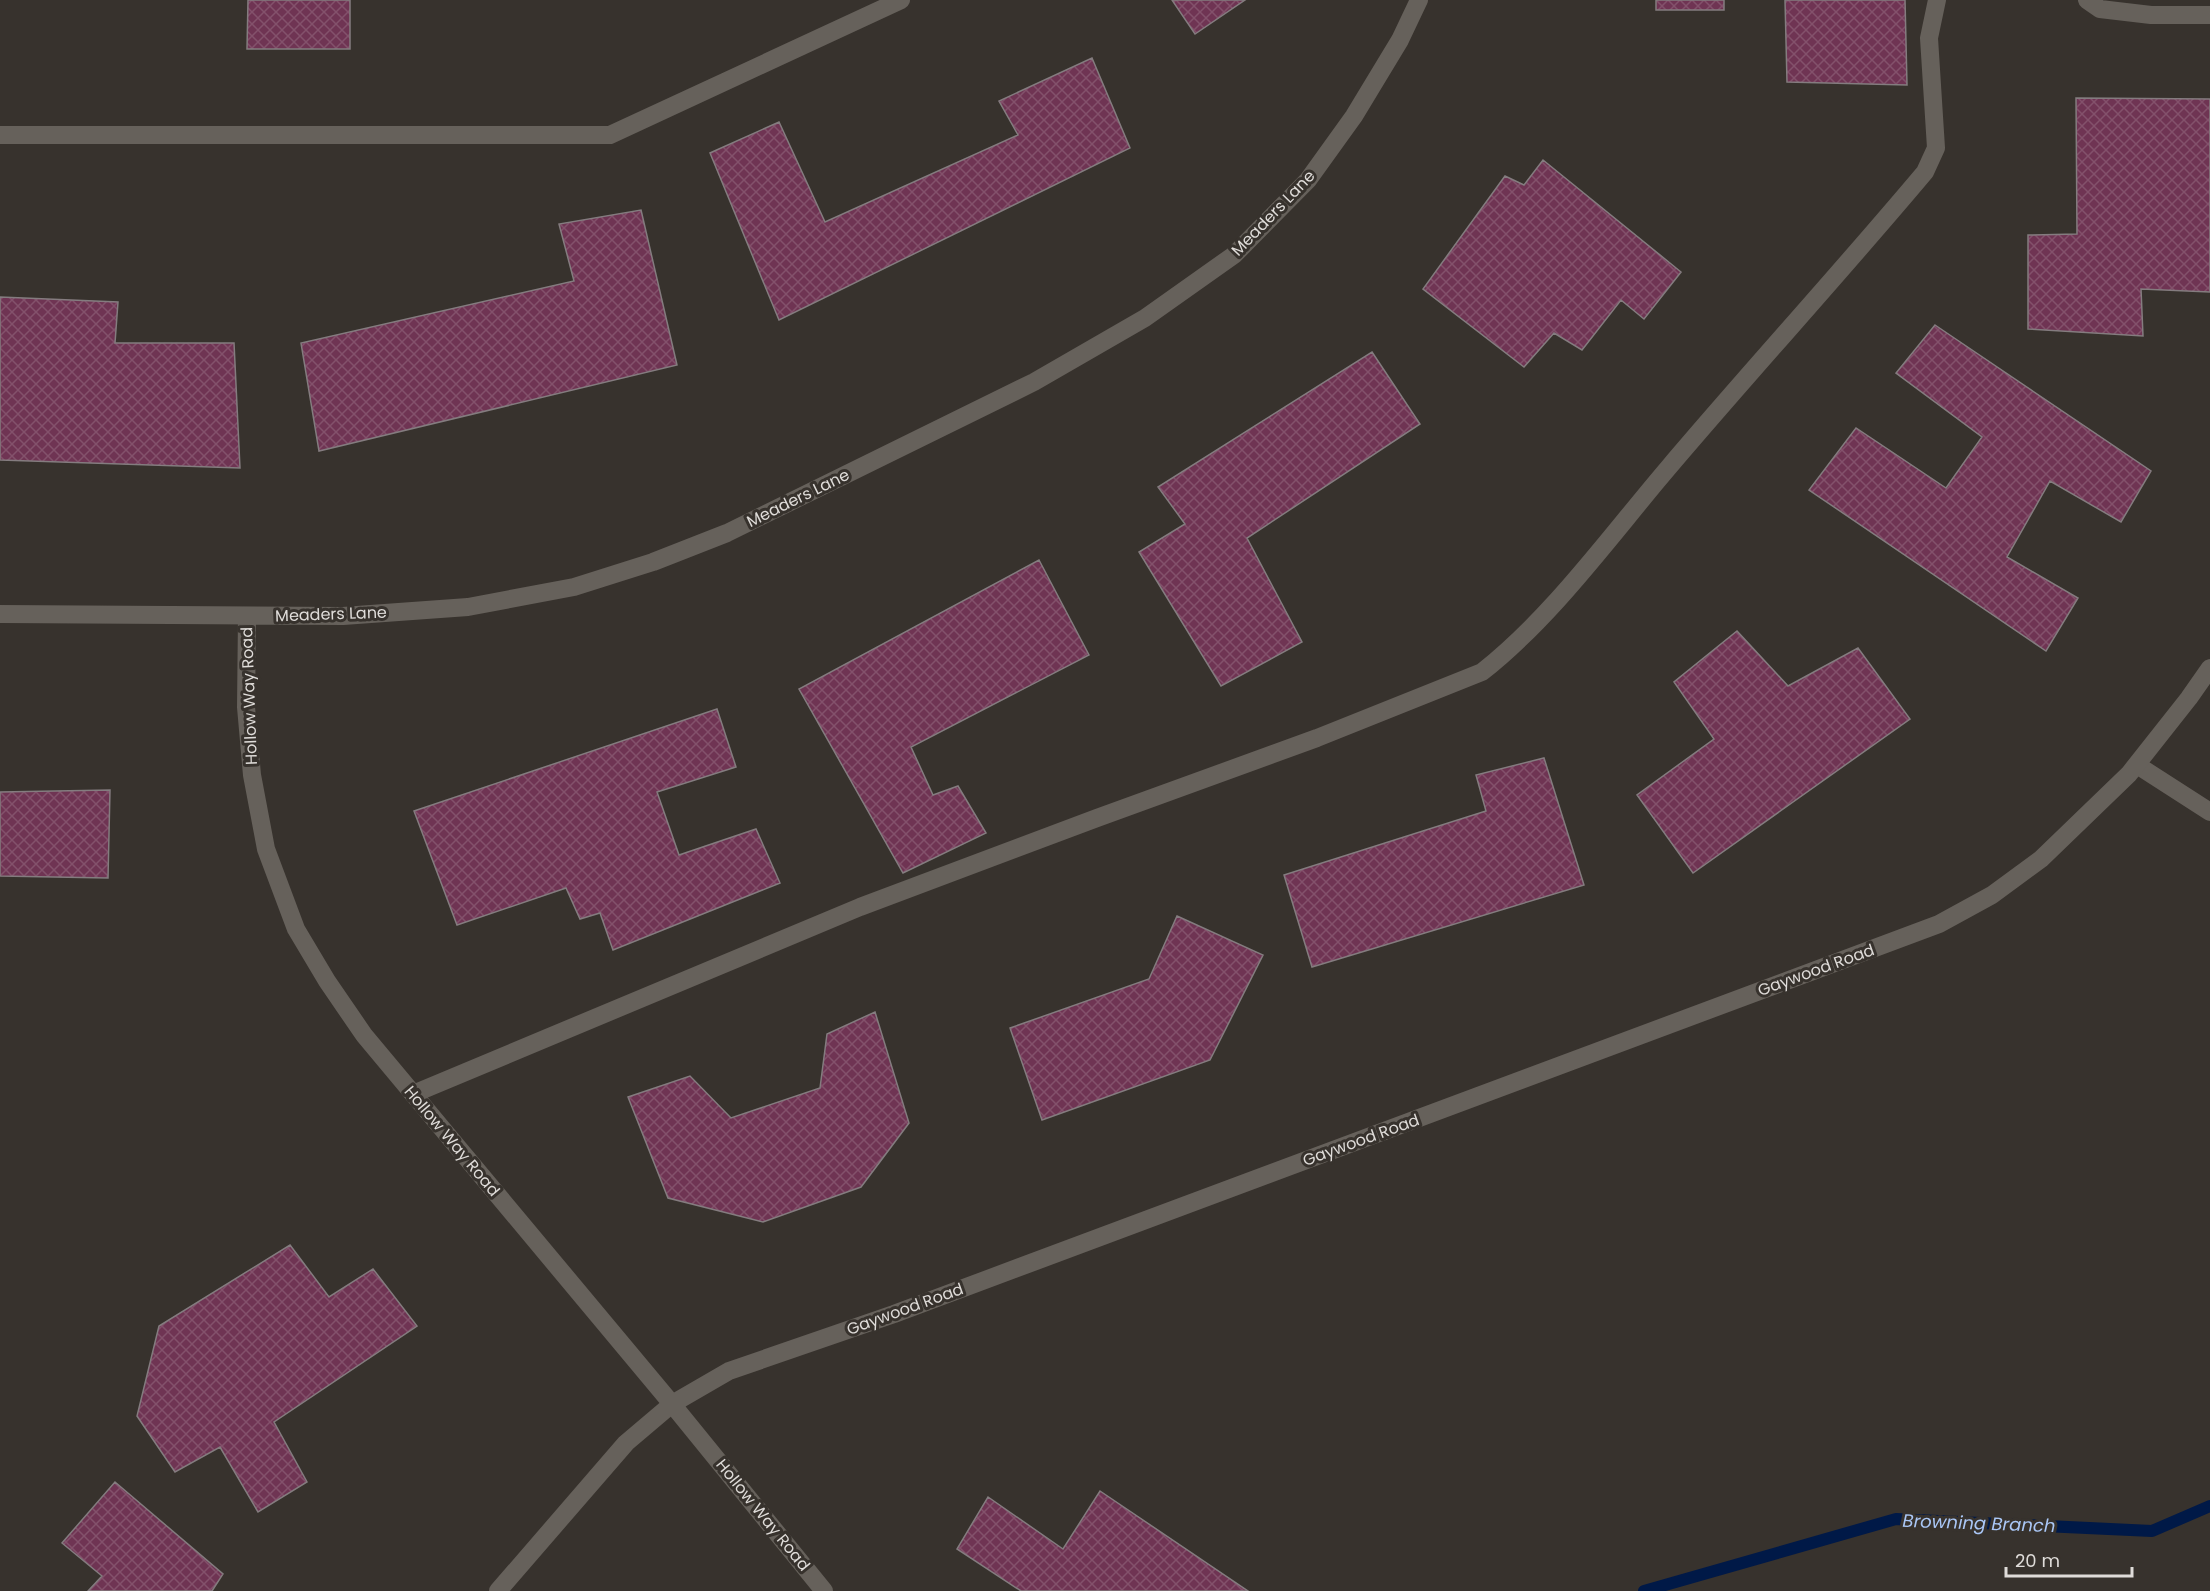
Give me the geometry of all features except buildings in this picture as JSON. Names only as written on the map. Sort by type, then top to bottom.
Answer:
[{"type":"street","points":[[0,135],[610,135],[901,0]]},
{"type":"street","name":"Meaders Lane","points":[[0,614],[343,616],[468,607],[574,587],[653,562],[727,533],[1034,382],[1145,318],[1234,255],[1308,180],[1348,126],[1400,40],[1419,0]]},
{"type":"street","points":[[413,1094],[860,907],[1317,738],[1482,672],[1505,654],[1558,598],[1764,356],[1925,172],[1936,148],[1929,38],[1937,0]]},
{"type":"street","points":[[2087,0],[2100,9],[2151,15],[2210,15]]},
{"type":"street","name":"Hollow Way Road","points":[[247,616],[246,707],[252,775],[266,849],[296,929],[327,981],[364,1035],[672,1404],[824,1591]]},
{"type":"street","name":"Gaywood Road","points":[[498,1591],[626,1443],[672,1404],[729,1371],[916,1306],[1939,924],[1992,896],[2041,859],[2137,765],[2190,698],[2210,668]]},
{"type":"street","points":[[2137,765],[2210,812]]},
{"type":"waterway","name":"Browning Branch","points":[[1644,1591],[1896,1519],[2152,1531],[2210,1506]]}]
